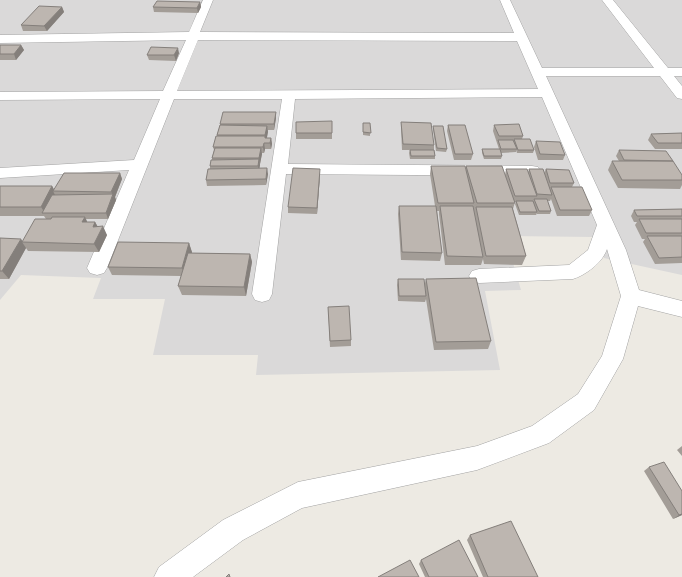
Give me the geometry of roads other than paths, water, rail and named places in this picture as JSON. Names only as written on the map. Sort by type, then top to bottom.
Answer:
[{"type":"street","points":[[97,268],[138,165],[208,0]]},
{"type":"street","points":[[169,577],[233,530],[298,495],[477,458],[540,435],[586,402],[612,359],[631,296],[617,250],[606,225],[565,172],[546,93],[505,0]]},
{"type":"street","points":[[607,0],[682,95]]},
{"type":"street","points":[[0,39],[193,36],[521,37]]},
{"type":"street","points":[[537,72],[682,72]]},
{"type":"street","points":[[0,96],[546,93]]},
{"type":"street","points":[[262,294],[289,95]]},
{"type":"street","points":[[0,173],[138,165]]},
{"type":"street","points":[[278,169],[565,172]]},
{"type":"street","points":[[479,276],[573,272],[596,254],[606,225]]},
{"type":"street","points":[[631,296],[682,309]]}]
